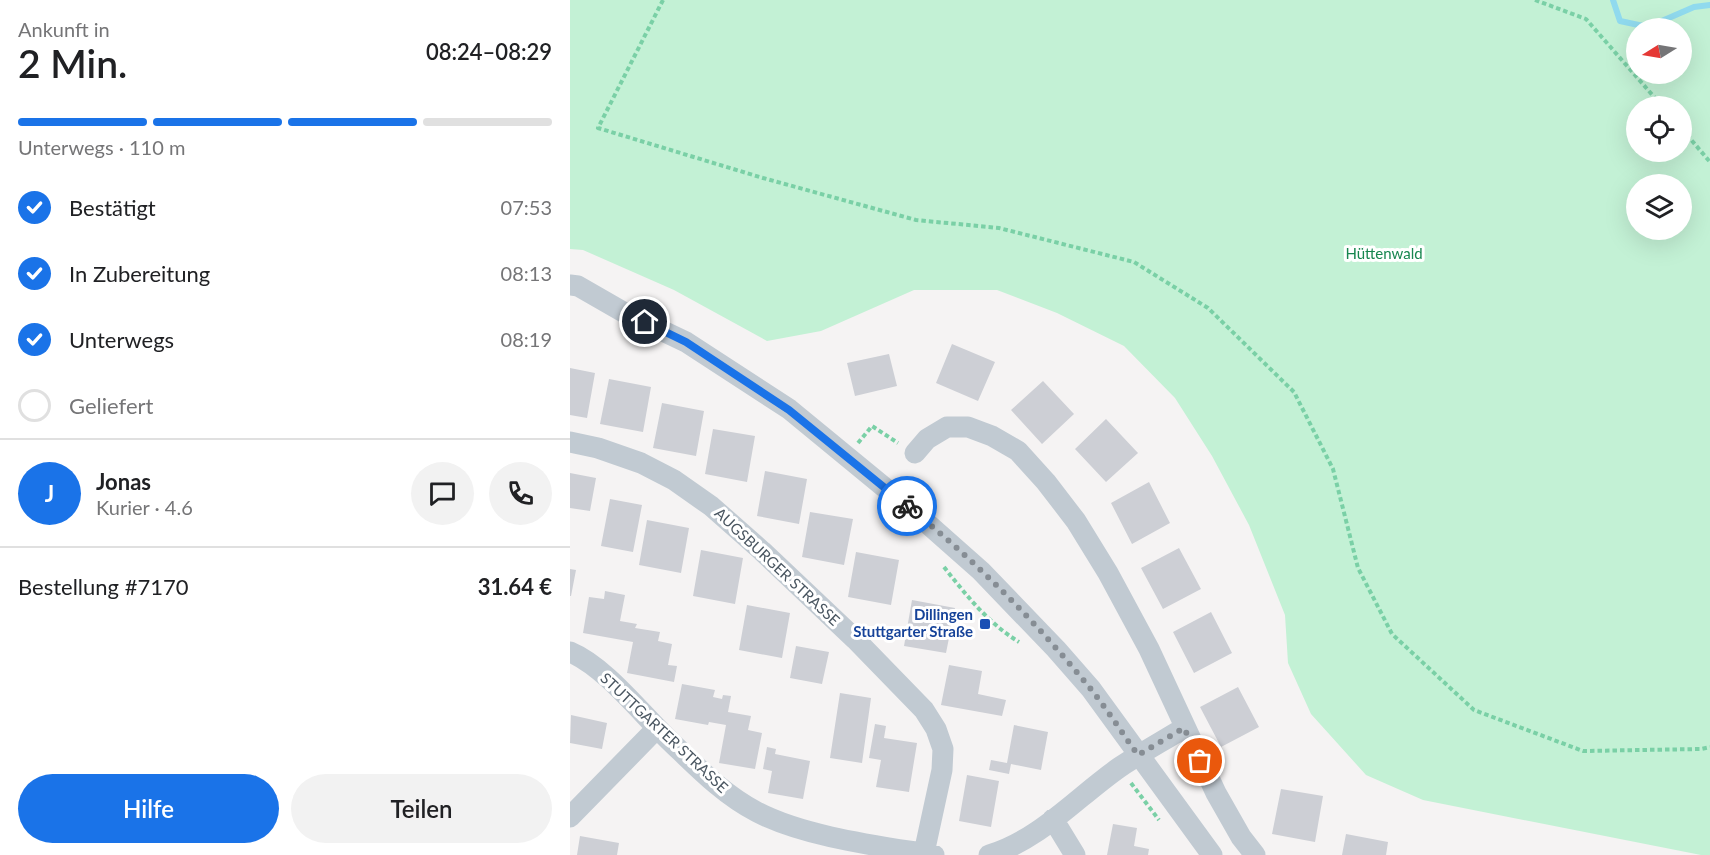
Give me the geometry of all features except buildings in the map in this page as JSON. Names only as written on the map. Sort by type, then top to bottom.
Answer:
[{"type":"street","points":[[570,285],[578,286],[705,354],[789,410],[912,510],[981,571],[1091,689],[1212,855]]},
{"type":"street","points":[[915,453],[927,438],[947,427],[968,427],[993,436],[1018,451],[1046,482],[1076,521],[1108,573],[1149,649],[1216,793],[1241,837],[1255,855]]},
{"type":"street","name":"AUGSBURGER STRASSE","points":[[570,442],[598,448],[641,464],[674,480],[711,506],[762,550],[855,639],[924,710],[936,729],[943,749],[929,854]]},
{"type":"street","name":"STUTTGARTER STRASSE","points":[[570,652],[580,656],[607,678],[703,773],[731,796],[756,812],[791,827],[929,854]]},
{"type":"street","points":[[990,855],[1014,845],[1053,819],[1120,767],[1184,728]]},
{"type":"street","points":[[570,817],[656,729]]},
{"type":"street","points":[[1053,819],[1075,855]]},
{"type":"path","points":[[663,0],[598,128],[763,178],[916,220],[999,228],[1134,262],[1208,308],[1294,392],[1333,469],[1358,568],[1392,634],[1474,710],[1583,752],[1710,747]]},
{"type":"path","points":[[1535,0],[1586,19],[1653,96]]},
{"type":"path","points":[[1692,141],[1710,162]]},
{"type":"path","points":[[846,457],[872,426],[915,453]]},
{"type":"path","points":[[938,560],[962,591],[1002,631],[1020,643]]},
{"type":"path","points":[[1120,767],[1165,828]]},
{"type":"green space","name":"Hüttenwald","points":[[570,0],[1710,0],[1710,855],[1423,800],[1366,775],[1311,714],[1288,663],[1285,615],[1249,525],[1212,456],[1175,398],[1124,346],[1057,313],[997,290],[914,290],[821,331],[767,341],[674,290],[583,250],[570,249]]},
{"type":"waterway","points":[[1613,0],[1620,21],[1648,27],[1694,7],[1710,5]]},
{"type":"way so far","points":[[907,506],[981,571],[1056,649],[1091,689],[1138,755],[1184,728],[1200,761]]},
{"type":"place","name":"Dillingen Stuttgarter Straße","points":[[985,624]]},
{"type":"route","points":[[645,322],[686,342],[789,410],[907,506]]}]
